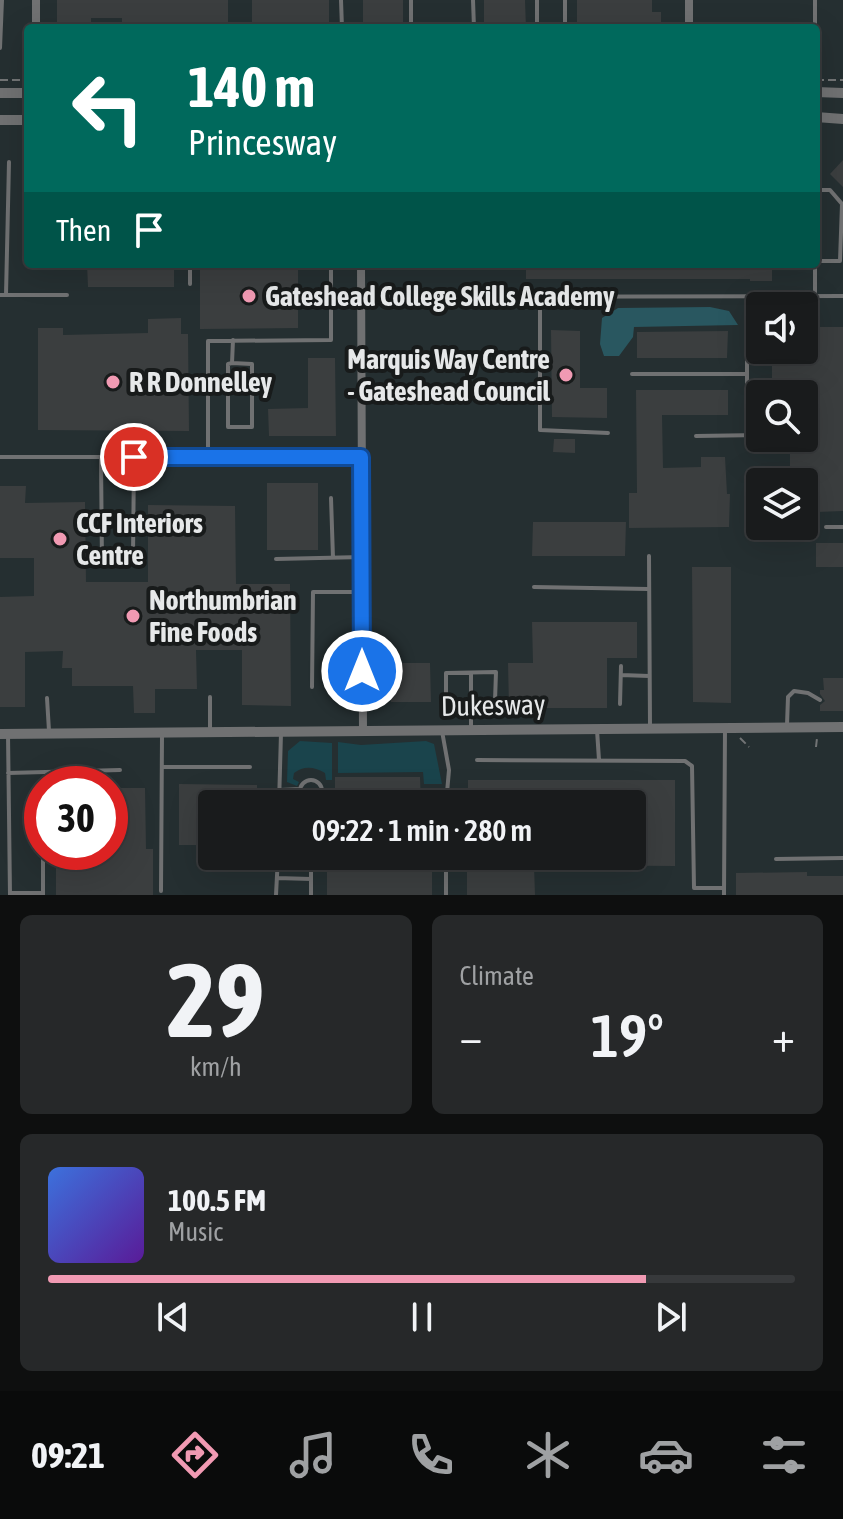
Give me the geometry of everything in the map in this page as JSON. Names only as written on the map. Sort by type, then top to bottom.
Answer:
[{"type":"street","points":[[36,0],[36,24]]},
{"type":"street","points":[[689,0],[689,24]]},
{"type":"street","points":[[820,92],[843,93]]},
{"type":"street","points":[[0,93],[24,93]]},
{"type":"street","points":[[820,117],[843,119]]},
{"type":"street","points":[[0,120],[24,120]]},
{"type":"street","points":[[361,268],[363,732]]},
{"type":"street","name":"Dukesway","points":[[4,734],[843,727]]},
{"type":"lane","points":[[0,48],[2,0]]},
{"type":"lane","points":[[341,0],[342,24]]},
{"type":"lane","points":[[411,0],[411,24]]},
{"type":"lane","points":[[473,0],[474,24]]},
{"type":"lane","points":[[537,0],[537,24]]},
{"type":"lane","points":[[565,0],[565,24]]},
{"type":"lane","points":[[815,0],[815,24]]},
{"type":"lane","points":[[9,162],[3,295],[67,295]]},
{"type":"lane","points":[[820,190],[830,190],[842,204],[840,261],[820,263]]},
{"type":"lane","points":[[190,268],[190,284]]},
{"type":"lane","points":[[208,457],[208,341],[331,340],[331,268]]},
{"type":"lane","points":[[815,268],[815,292]]},
{"type":"lane","points":[[818,296],[843,296]]},
{"type":"lane","points":[[361,297],[746,297]]},
{"type":"lane","points":[[540,297],[540,430],[608,433]]},
{"type":"lane","points":[[232,363],[233,340]]},
{"type":"lane","points":[[232,363],[252,364],[252,427],[228,427],[228,364],[232,363]]},
{"type":"lane","points":[[747,364],[747,380]]},
{"type":"lane","points":[[632,374],[747,374]]},
{"type":"lane","points":[[696,436],[746,435]]},
{"type":"lane","points":[[0,457],[361,457]]},
{"type":"lane","points":[[101,457],[102,565]]},
{"type":"lane","points":[[133,557],[134,457]]},
{"type":"lane","points":[[331,498],[333,558]]},
{"type":"lane","points":[[826,527],[843,527]]},
{"type":"lane","points":[[649,556],[650,728]]},
{"type":"lane","points":[[276,559],[362,557]]},
{"type":"lane","points":[[534,587],[649,589]]},
{"type":"lane","points":[[312,687],[313,592],[362,592]]},
{"type":"lane","points":[[620,704],[621,666]]},
{"type":"lane","points":[[446,703],[446,673],[496,672],[495,701]]},
{"type":"lane","points":[[471,673],[471,729]]},
{"type":"lane","points":[[621,675],[649,676]]},
{"type":"lane","points":[[787,727],[788,697],[794,691],[808,693],[820,700]]},
{"type":"lane","points":[[210,697],[210,733]]},
{"type":"lane","points":[[47,698],[49,734]]},
{"type":"lane","points":[[597,728],[599,760]]},
{"type":"lane","points":[[724,895],[725,728]]},
{"type":"lane","points":[[442,729],[449,770],[447,790]]},
{"type":"lane","points":[[161,891],[162,733]]},
{"type":"lane","points":[[281,733],[280,790],[301,789]]},
{"type":"lane","points":[[4,734],[8,773],[10,894],[43,894],[43,870]]},
{"type":"lane","points":[[477,760],[685,761],[692,766],[694,888],[724,888]]},
{"type":"lane","points":[[163,767],[250,767]]},
{"type":"lane","points":[[8,773],[24,773]]},
{"type":"lane","points":[[313,780],[319,783],[322,793],[311,802],[302,796],[301,789],[306,781],[313,780]]},
{"type":"lane","points":[[0,836],[9,836]]},
{"type":"lane","points":[[776,859],[843,858]]},
{"type":"lane","points":[[276,895],[277,870]]},
{"type":"lane","points":[[311,870],[311,895]]},
{"type":"lane","points":[[446,870],[446,895]]},
{"type":"lane","points":[[277,878],[311,879]]},
{"type":"path","points":[[0,80],[24,80]]},
{"type":"path","points":[[820,80],[843,80]]},
{"type":"path","points":[[816,747],[817,733]]},
{"type":"path","points":[[739,737],[749,747]]},
{"type":"shaded area","points":[[0,0],[843,0],[843,895],[0,895]]},
{"type":"shaded area","points":[[710,307],[729,311],[738,325],[634,327],[633,337],[619,356],[604,356],[600,344],[602,318],[618,308]]},
{"type":"shaded area","points":[[300,741],[332,743],[332,780],[326,780],[325,773],[321,771],[306,768],[294,773],[293,779],[299,782],[297,786],[287,782],[288,751]]},
{"type":"shaded area","points":[[426,741],[434,744],[442,784],[424,784],[423,772],[338,773],[338,742],[361,745]]},
{"type":"building","points":[[57,0],[228,0],[228,24],[122,24],[122,18],[91,18],[91,24],[57,24]]},
{"type":"building","points":[[252,0],[329,0],[329,24],[252,24]]},
{"type":"building","points":[[363,0],[403,0],[403,24],[363,24]]},
{"type":"building","points":[[484,0],[525,0],[526,24],[484,24]]},
{"type":"building","points":[[577,0],[652,0],[652,12],[661,12],[661,24],[577,24]]},
{"type":"building","points":[[843,160],[843,187],[830,174]]},
{"type":"building","points":[[87,268],[174,268],[174,287],[88,287]]},
{"type":"building","name":"Gateshead College Skills Academy","points":[[200,268],[298,268],[298,328],[200,329]]},
{"type":"building","points":[[526,268],[772,268],[772,281],[526,279]]},
{"type":"building","name":"R R Donnelley","points":[[181,318],[181,334],[188,334],[189,431],[38,430],[38,328],[63,328],[63,335],[148,333],[148,319]]},
{"type":"building","points":[[818,327],[843,327],[843,511],[818,512],[818,468],[790,468],[790,452],[818,452],[818,380],[772,380],[772,364],[818,364]]},
{"type":"building","name":"Marquis Way Centre - Gateshead Council","points":[[551,330],[580,331],[580,388],[607,388],[607,418],[552,417]]},
{"type":"building","points":[[728,331],[727,358],[637,358],[637,332]]},
{"type":"building","points":[[308,358],[335,358],[336,436],[269,436],[268,409],[308,408]]},
{"type":"building","points":[[636,390],[728,390],[728,415],[662,415],[663,468],[701,467],[701,457],[725,457],[727,494],[730,494],[729,527],[629,528],[629,493],[637,493]]},
{"type":"building","points":[[554,439],[575,439],[575,453],[553,452]]},
{"type":"building","points":[[267,483],[318,483],[318,550],[267,550]]},
{"type":"building","points":[[0,486],[26,486],[25,503],[85,502],[86,582],[148,582],[148,505],[235,506],[236,584],[290,584],[291,706],[242,705],[242,650],[196,650],[197,689],[155,689],[155,713],[134,713],[133,686],[72,686],[72,668],[62,668],[63,651],[25,652],[25,707],[0,707],[0,597],[34,596],[34,558],[0,558]]},
{"type":"building","points":[[533,522],[626,522],[625,556],[532,556]]},
{"type":"building","points":[[816,543],[843,543],[843,567],[816,567]]},
{"type":"building","points":[[692,567],[731,567],[731,703],[693,702]]},
{"type":"building","points":[[532,622],[637,622],[637,658],[607,658],[607,708],[509,708],[508,663],[533,663]]},
{"type":"building","points":[[391,663],[430,663],[431,702],[391,702]]},
{"type":"building","points":[[823,678],[843,678],[843,711],[820,711],[820,705],[825,701],[820,694],[820,690],[824,690]]},
{"type":"building","points":[[335,777],[420,777],[420,790],[335,790]]},
{"type":"building","points":[[468,780],[675,780],[675,866],[646,866],[646,790],[468,790]]},
{"type":"building","points":[[179,784],[257,785],[257,790],[198,790],[198,845],[179,845]]},
{"type":"building","points":[[128,788],[145,788],[146,849],[153,849],[153,895],[56,895],[56,870],[128,870]]},
{"type":"building","points":[[327,870],[432,870],[432,895],[327,895]]},
{"type":"building","points":[[467,870],[534,870],[535,895],[467,895]]},
{"type":"building","points":[[807,872],[807,876],[843,876],[843,895],[736,895],[736,873]]},
{"type":"place","name":"Gateshead College Skills Academy","points":[[249,296]]},
{"type":"place","name":"Marquis Way Centre - Gateshead Council","points":[[566,375]]},
{"type":"place","name":"R R Donnelley","points":[[113,382]]},
{"type":"place","name":"CCF Interiors Centre","points":[[60,539]]},
{"type":"place","name":"Northumbrian Fine Foods","points":[[133,616]]},
{"type":"route","points":[[134,457],[361,457],[362,671]]}]
